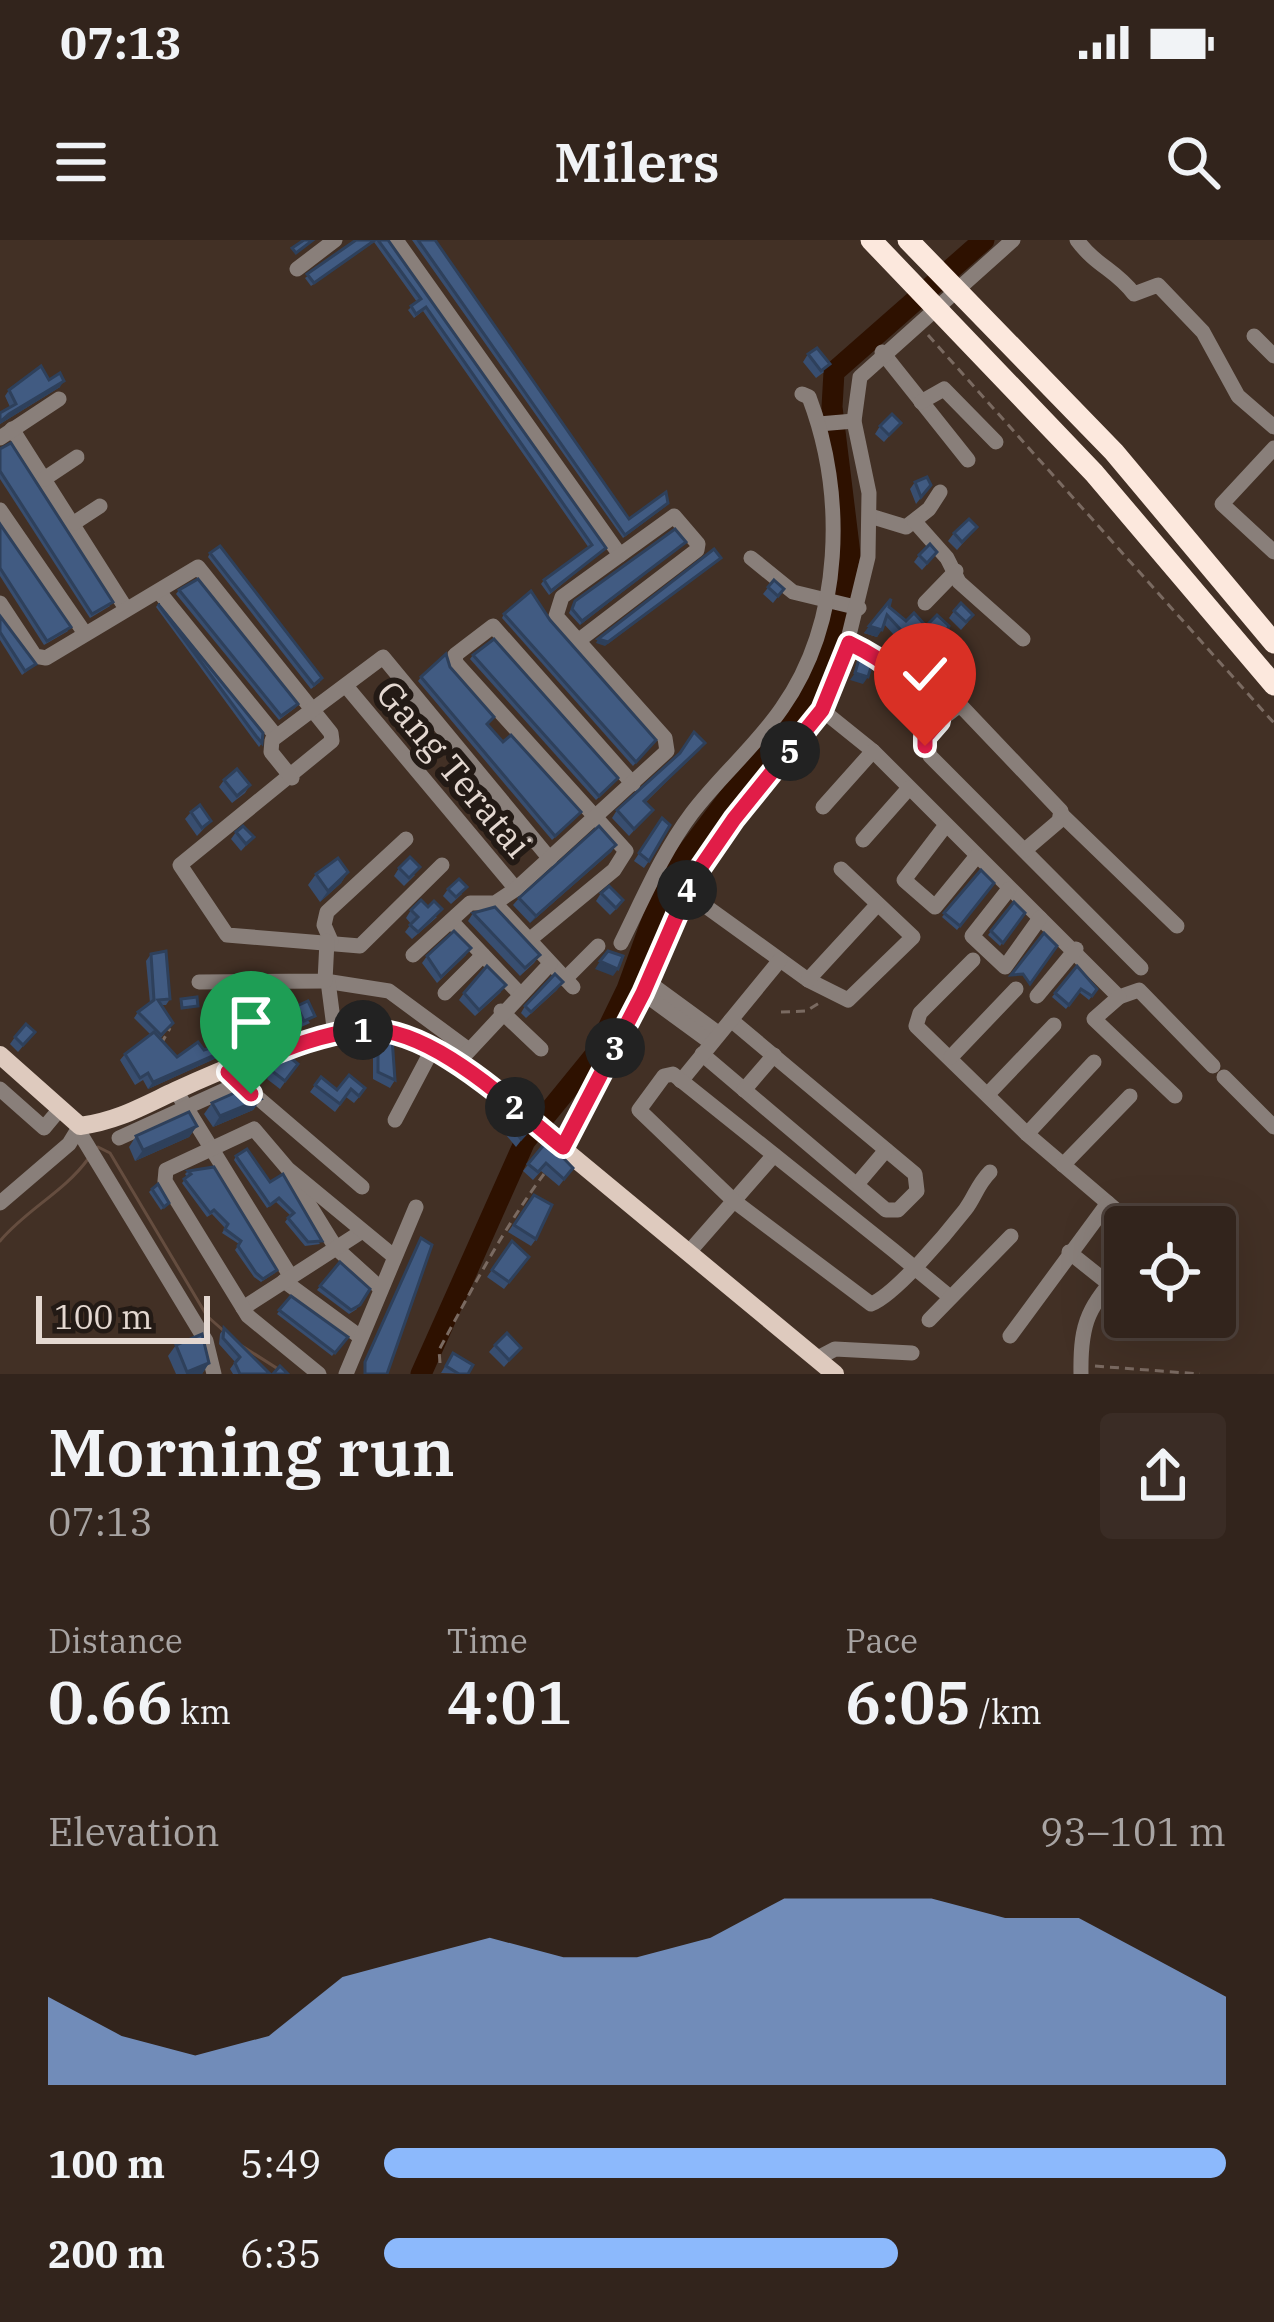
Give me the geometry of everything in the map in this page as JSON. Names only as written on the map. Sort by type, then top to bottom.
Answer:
[{"type":"highway","points":[[871,240],[1094,473],[1274,685]]},
{"type":"highway","points":[[908,240],[1114,452],[1274,643]]},
{"type":"main road","points":[[7,1060],[79,1128],[181,1099],[335,1035],[375,1029],[463,1057],[526,1116],[835,1374]]},
{"type":"street","points":[[297,269],[335,240]]},
{"type":"street","points":[[396,240],[620,556]]},
{"type":"street","points":[[621,943],[668,848],[695,809],[822,710],[849,643],[870,516],[864,458],[849,422],[856,386],[882,352],[1013,240]]},
{"type":"street","points":[[1077,240],[1097,266],[1120,276],[1134,294],[1158,285],[1203,332],[1238,396],[1274,427]]},
{"type":"street","points":[[1254,336],[1274,356]]},
{"type":"street","points":[[882,352],[968,460]]},
{"type":"street","points":[[921,401],[944,388],[996,442]]},
{"type":"street","points":[[560,1144],[645,987],[686,892],[805,671],[827,599],[832,560],[831,488],[822,424],[809,397],[802,394]]},
{"type":"street","points":[[59,399],[6,433],[44,479],[125,607]]},
{"type":"street","points":[[822,424],[849,422]]},
{"type":"street","points":[[1272,456],[1222,504],[1274,552]]},
{"type":"street","points":[[44,479],[77,457]]},
{"type":"street","points":[[870,516],[897,527],[915,522],[940,491]]},
{"type":"street","points":[[74,523],[100,506]]},
{"type":"street","points":[[0,510],[84,632]]},
{"type":"street","points":[[495,903],[597,819],[667,752],[665,738],[578,641],[556,616],[555,606],[674,516],[699,547],[578,641]]},
{"type":"street","points":[[915,522],[956,571],[959,582],[1023,639]]},
{"type":"street","points":[[751,558],[793,592],[854,607]]},
{"type":"street","points":[[0,603],[38,658],[125,607],[160,593],[194,566],[203,569],[333,738],[292,778],[219,829],[179,869],[231,937],[366,942],[442,865]]},
{"type":"street","points":[[925,603],[956,571]]},
{"type":"street","points":[[160,593],[276,736]]},
{"type":"street","points":[[528,941],[624,861],[626,851],[456,663],[455,655],[489,626],[495,627],[634,784]]},
{"type":"street","points":[[849,643],[901,674],[939,721]]},
{"type":"street","points":[[292,778],[272,752],[276,736],[313,712],[379,656],[388,660],[550,859]]},
{"type":"street","name":"Gang Teratai","points":[[346,686],[516,889]]},
{"type":"street","points":[[1141,968],[930,756],[925,737],[957,707],[963,709],[1062,815],[1177,926]]},
{"type":"street","points":[[822,710],[873,751],[1119,997]]},
{"type":"street","points":[[823,807],[873,751]]},
{"type":"street","points":[[863,840],[909,788]]},
{"type":"street","points":[[1025,850],[1062,815]]},
{"type":"street","points":[[946,825],[904,880],[934,907],[976,857]]},
{"type":"street","points":[[335,1035],[326,981],[327,912],[406,838]]},
{"type":"street","points":[[686,892],[808,980],[852,999],[913,938],[841,869]]},
{"type":"street","points":[[1009,889],[972,936],[978,947],[1005,967],[1040,918]]},
{"type":"street","points":[[413,955],[476,900],[495,903],[569,983],[598,946]]},
{"type":"street","points":[[808,980],[877,905]]},
{"type":"street","points":[[451,921],[519,993]]},
{"type":"street","points":[[1037,996],[1076,949]]},
{"type":"street","points":[[445,993],[483,955]]},
{"type":"street","points":[[681,1081],[780,960]]},
{"type":"street","points":[[973,960],[915,1022],[1027,1134],[1112,1206]]},
{"type":"street","points":[[199,982],[372,985],[406,999],[463,1057],[501,1011],[550,964]]},
{"type":"street","points":[[645,987],[710,1043],[744,1090],[892,1212],[917,1191],[919,1178],[731,1020]]},
{"type":"street","points":[[951,1057],[1016,989]]},
{"type":"street","points":[[1174,1096],[1094,1019],[1119,997],[1139,990],[1274,1127]]},
{"type":"street","points":[[501,1011],[541,1048]]},
{"type":"street","points":[[988,1094],[1054,1025]]},
{"type":"street","points":[[395,1120],[432,1050]]},
{"type":"street","points":[[744,1090],[774,1055]]},
{"type":"street","points":[[7,1060],[0,1086],[44,1128],[59,1110]]},
{"type":"street","points":[[1027,1134],[1094,1062]]},
{"type":"street","points":[[950,1297],[912,1266],[774,1155],[670,1073],[639,1114],[734,1201],[866,1303],[881,1300],[912,1266],[958,1218],[972,1190],[990,1172]]},
{"type":"street","points":[[234,1078],[362,1187]]},
{"type":"street","points":[[1063,1165],[1130,1096]]},
{"type":"street","points":[[119,1138],[181,1099],[288,1279],[358,1336]]},
{"type":"street","points":[[0,1203],[79,1128],[206,1341],[214,1374]]},
{"type":"street","points":[[319,1374],[243,1308],[165,1180],[168,1168],[254,1129],[289,1168],[392,1254]]},
{"type":"street","points":[[858,1183],[886,1150]]},
{"type":"street","points":[[689,1252],[774,1155]]},
{"type":"street","points":[[289,1168],[336,1248],[379,1287]]},
{"type":"street","points":[[1010,1336],[1108,1202]]},
{"type":"street","points":[[346,1374],[392,1254],[416,1207]]},
{"type":"street","points":[[243,1308],[361,1232]]},
{"type":"street","points":[[929,1321],[1011,1236]]},
{"type":"street","points":[[1069,1252],[1104,1281]]},
{"type":"street","points":[[1081,1369],[1082,1327],[1104,1293]]},
{"type":"street","points":[[816,1359],[835,1348],[911,1353]]},
{"type":"path","points":[[915,322],[1043,458],[1274,723]]},
{"type":"path","points":[[781,1012],[806,1011],[831,993]]},
{"type":"path","points":[[163,1010],[171,1030],[161,1044],[169,1059]]},
{"type":"path","points":[[440,1363],[439,1350],[485,1270],[501,1231],[560,1144]]},
{"type":"path","points":[[1081,1369],[1200,1374]]},
{"type":"building","points":[[313,240],[296,253],[292,248]]},
{"type":"building","points":[[356,240],[375,240],[314,283],[307,274]]},
{"type":"building","points":[[378,240],[388,240],[606,548],[551,591],[544,580],[592,545],[426,307],[416,314],[411,306],[421,299]]},
{"type":"building","points":[[418,240],[435,240],[629,519],[666,492],[668,503],[625,535]]},
{"type":"building","points":[[817,348],[830,364],[821,371],[808,354]]},
{"type":"building","points":[[41,366],[49,380],[60,373],[64,381],[0,422],[0,413],[16,404],[9,390]]},
{"type":"building","points":[[892,414],[901,423],[889,435],[880,426]]},
{"type":"building","points":[[11,443],[113,602],[92,614],[0,471],[0,449]]},
{"type":"building","points":[[927,477],[931,485],[921,497],[915,482]]},
{"type":"building","points":[[969,519],[977,527],[962,542],[954,533]]},
{"type":"building","points":[[0,524],[71,627],[47,641],[0,568]]},
{"type":"building","points":[[675,529],[686,542],[582,621],[572,609],[575,601]]},
{"type":"building","points":[[930,544],[937,552],[927,563],[919,555]]},
{"type":"building","points":[[220,546],[322,678],[314,685],[210,553]]},
{"type":"building","points":[[714,549],[721,558],[608,642],[598,639]]},
{"type":"building","points":[[198,579],[298,704],[281,716],[179,590]]},
{"type":"building","points":[[774,580],[784,589],[778,596],[768,587]]},
{"type":"building","points":[[531,591],[550,620],[656,740],[636,762],[504,614]]},
{"type":"building","points":[[891,599],[889,607],[906,621],[914,613],[926,626],[937,615],[949,626],[938,648],[920,632],[911,641],[887,615],[882,630],[869,626]]},
{"type":"building","points":[[961,603],[973,615],[966,622],[954,611]]},
{"type":"building","points":[[158,604],[263,733],[262,743],[256,736]]},
{"type":"building","points":[[0,616],[36,664],[25,671],[0,632]]},
{"type":"building","points":[[494,639],[618,778],[599,796],[473,655]]},
{"type":"building","points":[[446,654],[450,667],[494,717],[487,724],[503,742],[511,735],[581,812],[555,836],[421,677]]},
{"type":"building","points":[[859,659],[872,664],[868,677],[855,673]]},
{"type":"building","points":[[694,732],[705,743],[644,801],[653,810],[634,829],[617,810],[680,753]]},
{"type":"building","points":[[237,769],[250,785],[237,796],[224,780]]},
{"type":"building","points":[[200,805],[211,821],[202,828],[191,812]]},
{"type":"building","points":[[662,818],[670,825],[649,861],[639,853]]},
{"type":"building","points":[[243,826],[254,837],[246,844],[236,832]]},
{"type":"building","points":[[599,826],[616,845],[536,916],[519,898]]},
{"type":"building","points":[[410,857],[420,867],[409,878],[399,868]]},
{"type":"building","points":[[338,858],[348,872],[328,891],[316,874]]},
{"type":"building","points":[[981,870],[994,883],[960,926],[944,913]]},
{"type":"building","points":[[459,879],[467,887],[456,897],[448,889]]},
{"type":"building","points":[[609,886],[623,900],[616,908],[601,893]]},
{"type":"building","points":[[421,900],[428,907],[434,901],[442,909],[418,932],[410,925],[418,917],[411,910]]},
{"type":"building","points":[[1014,902],[1025,913],[1003,943],[991,931]]},
{"type":"building","points":[[495,907],[540,955],[525,968],[473,913]]},
{"type":"building","points":[[454,931],[471,948],[441,977],[427,956]]},
{"type":"building","points":[[1044,933],[1057,946],[1030,984],[1023,974],[1011,975]]},
{"type":"building","points":[[166,951],[170,999],[158,1000],[173,1023],[161,1035],[138,1012],[154,1000],[151,954]]},
{"type":"building","points":[[608,951],[623,956],[618,969],[600,961]]},
{"type":"building","points":[[487,966],[506,985],[479,1010],[464,993]]},
{"type":"building","points":[[1077,966],[1097,989],[1092,996],[1081,989],[1069,1005],[1055,993]]},
{"type":"building","points":[[555,974],[563,982],[531,1012],[525,1006]]},
{"type":"building","points":[[197,997],[198,1006],[182,1008],[181,999]]},
{"type":"building","points":[[308,1001],[315,1016],[304,1021],[297,1006]]},
{"type":"building","points":[[26,1024],[35,1032],[23,1045],[15,1037]]},
{"type":"building","points":[[154,1032],[177,1057],[198,1042],[204,1050],[226,1043],[228,1049],[153,1082],[148,1073],[140,1078],[125,1054]]},
{"type":"building","points":[[378,1037],[392,1038],[395,1080],[378,1072]]},
{"type":"building","points":[[287,1055],[298,1064],[285,1081],[272,1071]]},
{"type":"building","points":[[349,1075],[365,1088],[359,1096],[351,1089],[340,1104],[315,1085],[321,1077],[337,1090]]},
{"type":"building","points":[[248,1087],[261,1099],[220,1116],[212,1103]]},
{"type":"building","points":[[510,1110],[531,1128],[521,1139],[504,1118]]},
{"type":"building","points":[[189,1112],[197,1126],[143,1150],[136,1136]]},
{"type":"building","points":[[547,1141],[573,1168],[564,1179],[546,1163],[538,1172],[528,1164]]},
{"type":"building","points":[[247,1149],[270,1182],[283,1174],[322,1241],[308,1242],[288,1218],[294,1213],[279,1198],[270,1205],[236,1156]]},
{"type":"building","points":[[214,1167],[277,1270],[263,1279],[238,1246],[241,1241],[225,1229],[228,1224],[214,1210],[210,1213],[184,1179],[191,1174],[188,1171]]},
{"type":"building","points":[[158,1184],[169,1203],[164,1207],[152,1189]]},
{"type":"building","points":[[534,1195],[552,1205],[536,1239],[514,1225]]},
{"type":"building","points":[[421,1238],[432,1245],[387,1374],[365,1374],[365,1362]]},
{"type":"building","points":[[512,1241],[529,1257],[509,1282],[492,1270]]},
{"type":"building","points":[[340,1262],[370,1289],[351,1310],[320,1286]]},
{"type":"building","points":[[291,1296],[348,1337],[335,1353],[279,1310]]},
{"type":"building","points":[[224,1328],[270,1374],[240,1374],[235,1363],[240,1357],[223,1338]]},
{"type":"building","points":[[507,1333],[521,1348],[509,1360],[495,1345]]},
{"type":"building","points":[[202,1334],[209,1363],[187,1372],[176,1345]]},
{"type":"building","points":[[453,1353],[473,1365],[468,1374],[446,1366]]},
{"type":"waterway","points":[[421,1374],[525,1141],[595,1055],[627,989],[667,879],[814,685],[832,641],[850,554],[832,407],[834,372],[984,240]]},
{"type":"waterway","points":[[98,1147],[110,1153],[207,1316],[225,1332]]},
{"type":"waterway","points":[[0,1241],[88,1159]]},
{"type":"waterway","points":[[242,1346],[286,1374]]},
{"type":"route","points":[[251,1094],[228,1072],[326,1037],[375,1029],[413,1041],[458,1065],[563,1147],[643,993],[692,880],[734,819],[822,710],[849,643],[875,655],[919,691],[939,721],[925,737],[925,746]]}]
